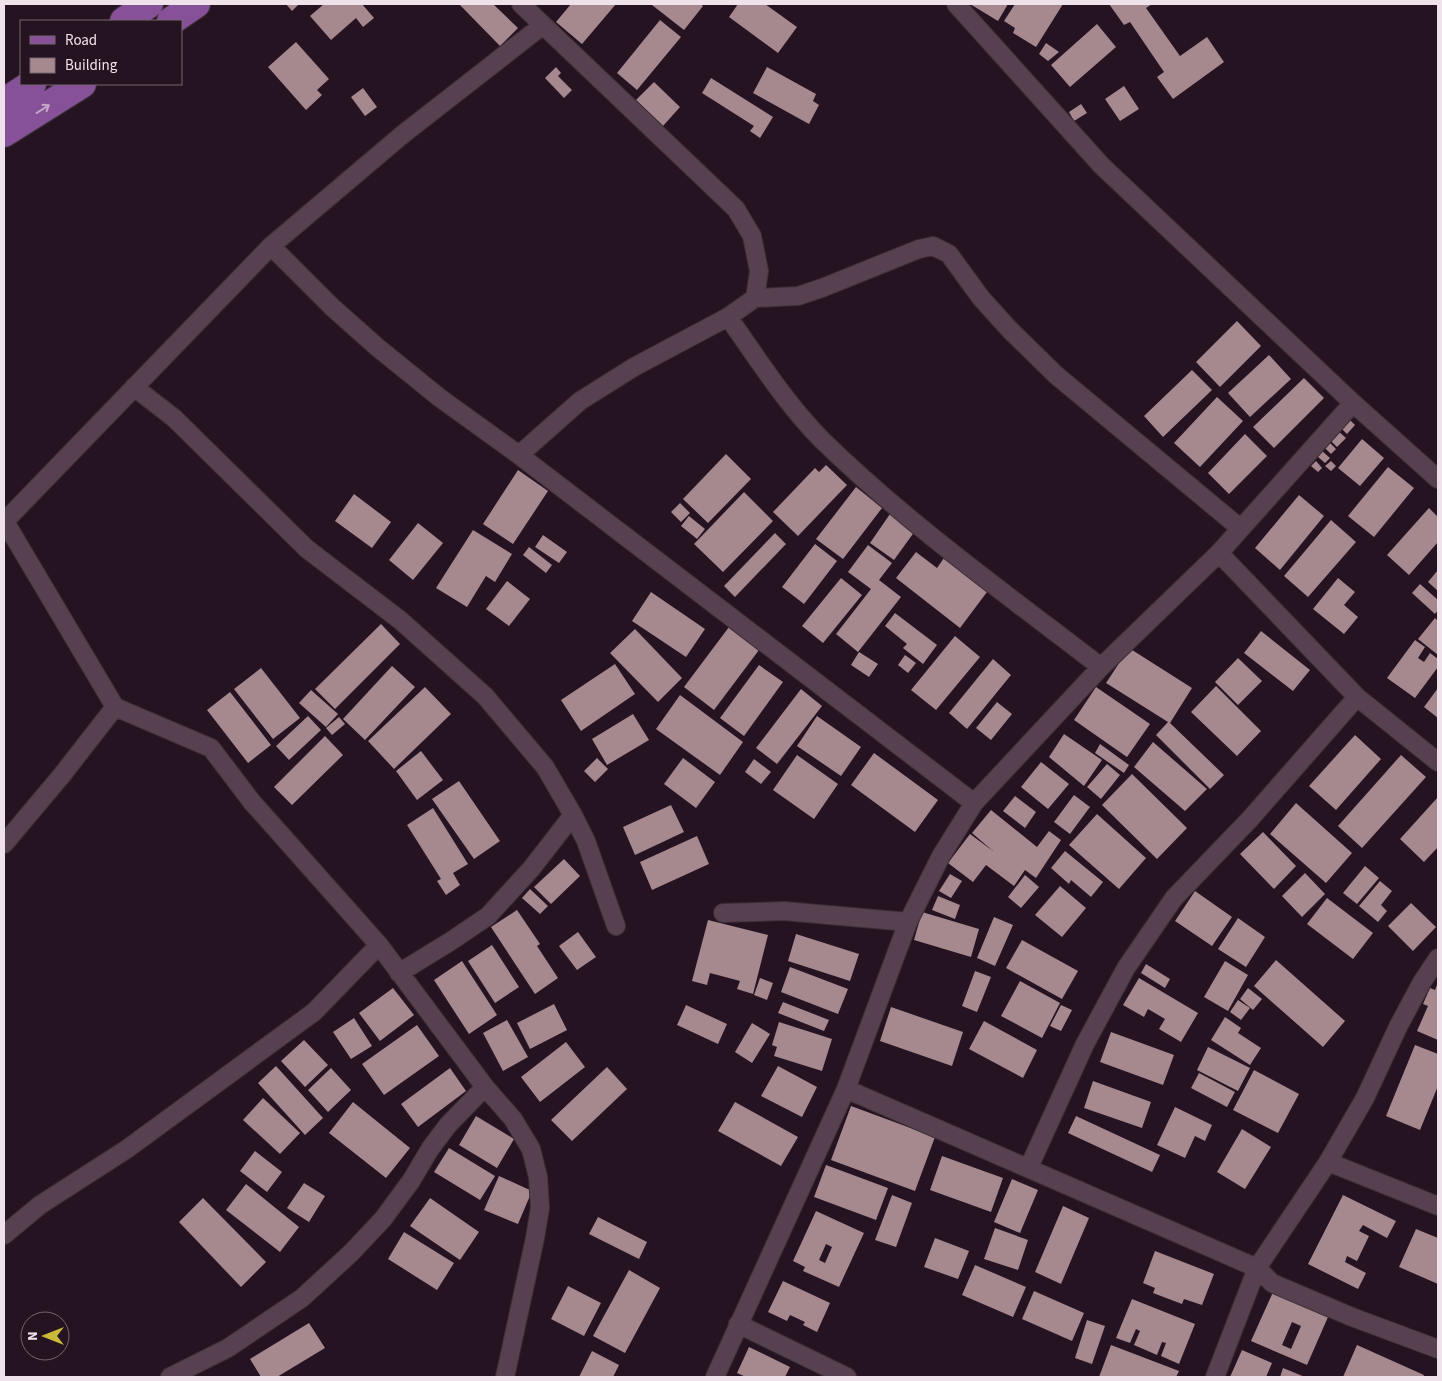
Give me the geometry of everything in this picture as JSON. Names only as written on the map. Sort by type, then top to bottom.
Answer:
[{"type":"main road","points":[[125,20],[149,4]]},
{"type":"main road","points":[[172,20],[196,4]]},
{"type":"main road","points":[[4,102],[30,85]]},
{"type":"main road","points":[[4,133],[80,85]]},
{"type":"street","points":[[521,4],[736,209],[752,236],[759,271],[755,298]]},
{"type":"street","points":[[956,4],[1102,166],[1353,403],[1438,479]]},
{"type":"street","points":[[505,1377],[540,1208],[538,1177],[531,1149],[513,1119],[485,1087],[379,945],[252,802],[211,748],[115,707],[4,520],[271,246],[402,135],[543,25]]},
{"type":"street","points":[[271,246],[332,307],[377,347],[440,398],[519,455],[974,802]]},
{"type":"street","points":[[519,455],[580,401],[634,367],[728,317],[755,298],[798,296],[919,249],[933,246],[949,254],[981,298],[1010,330],[1056,375],[1240,528]]},
{"type":"street","points":[[728,317],[791,405],[822,440],[920,528],[1101,667]]},
{"type":"street","points":[[134,387],[174,418],[307,550],[400,620],[485,696],[545,767],[573,815],[586,841],[616,926]]},
{"type":"street","points":[[715,1377],[846,1089],[908,922],[941,856],[974,802],[1101,667],[1218,553],[1353,403]]},
{"type":"street","points":[[1218,553],[1356,697],[1438,762]]},
{"type":"street","points":[[1029,1167],[1085,1044],[1126,968],[1174,898],[1250,819],[1356,697]]},
{"type":"street","points":[[4,844],[62,775],[115,707]]},
{"type":"street","points":[[399,973],[488,916],[531,869],[573,815]]},
{"type":"street","points":[[723,913],[784,911],[908,922]]},
{"type":"street","points":[[4,1235],[40,1205],[127,1149],[314,1012],[379,945]]},
{"type":"street","points":[[1215,1377],[1257,1268],[1328,1162],[1365,1098],[1402,1019],[1422,982],[1438,958]]},
{"type":"street","points":[[170,1377],[228,1348],[302,1298],[351,1253],[383,1219],[448,1125],[485,1087]]},
{"type":"street","points":[[846,1089],[1029,1167],[1257,1268],[1272,1283],[1352,1317],[1438,1349]]},
{"type":"street","points":[[1328,1162],[1438,1206]]},
{"type":"street","points":[[738,1324],[847,1377]]},
{"type":"building","points":[[286,4],[299,4],[292,11]]},
{"type":"building","points":[[324,4],[362,4],[374,18],[363,27],[356,18],[331,40],[310,16]]},
{"type":"building","points":[[459,4],[493,4],[518,28],[500,46]]},
{"type":"building","points":[[571,4],[616,4],[582,44],[556,22]]},
{"type":"building","points":[[653,4],[700,4],[703,6],[684,30]]},
{"type":"building","points":[[738,4],[765,4],[797,27],[778,53],[729,17]]},
{"type":"building","points":[[970,4],[1008,4],[998,21]]},
{"type":"building","points":[[1015,4],[1063,4],[1036,47],[1013,33],[1015,28],[1004,21]]},
{"type":"building","points":[[1109,4],[1152,4],[1146,8],[1180,56],[1207,37],[1224,62],[1173,99],[1157,77],[1164,72],[1130,22],[1124,25]]},
{"type":"building","points":[[660,20],[681,37],[637,90],[617,73]]},
{"type":"building","points":[[1097,24],[1116,47],[1070,87],[1051,65]]},
{"type":"building","points":[[296,42],[329,79],[317,90],[322,95],[306,110],[268,67]]},
{"type":"building","points":[[1046,43],[1059,52],[1048,61],[1039,54]]},
{"type":"building","points":[[556,67],[561,73],[558,76],[572,90],[564,98],[545,78]]},
{"type":"building","points":[[767,67],[816,94],[813,101],[819,105],[809,124],[753,93]]},
{"type":"building","points":[[711,78],[773,117],[760,138],[750,131],[754,126],[702,93]]},
{"type":"building","points":[[654,82],[680,107],[663,126],[636,100]]},
{"type":"building","points":[[1124,86],[1139,109],[1120,121],[1105,99]]},
{"type":"building","points":[[363,88],[377,107],[365,116],[351,97]]},
{"type":"building","points":[[1081,104],[1087,113],[1074,121],[1069,112]]},
{"type":"building","points":[[1237,321],[1261,346],[1220,387],[1196,362]]},
{"type":"building","points":[[1269,355],[1291,379],[1250,417],[1228,393]]},
{"type":"building","points":[[1192,370],[1212,390],[1163,437],[1144,416]]},
{"type":"building","points":[[1304,378],[1324,398],[1274,448],[1253,427]]},
{"type":"building","points":[[1217,397],[1243,421],[1200,467],[1174,443]]},
{"type":"building","points":[[1348,418],[1355,425],[1347,434],[1340,427]]},
{"type":"building","points":[[1337,430],[1346,438],[1337,447],[1329,439]]},
{"type":"building","points":[[1245,434],[1267,456],[1229,494],[1208,473]]},
{"type":"building","points":[[1362,439],[1384,458],[1360,486],[1338,468]]},
{"type":"building","points":[[1328,441],[1336,449],[1331,454],[1323,446]]},
{"type":"building","points":[[1322,451],[1330,458],[1325,463],[1317,456]]},
{"type":"building","points":[[726,454],[751,479],[708,523],[683,499]]},
{"type":"building","points":[[1316,461],[1322,468],[1318,472],[1311,466]]},
{"type":"building","points":[[1331,461],[1336,466],[1331,471],[1325,466]]},
{"type":"building","points":[[826,465],[847,485],[798,536],[773,512],[815,468],[819,472]]},
{"type":"building","points":[[1388,467],[1414,488],[1374,537],[1348,516]]},
{"type":"building","points":[[518,470],[548,491],[513,544],[483,524]]},
{"type":"building","points":[[856,487],[882,508],[843,559],[816,539]]},
{"type":"building","points":[[744,492],[773,521],[723,572],[694,544]]},
{"type":"building","points":[[354,494],[391,522],[372,548],[335,521]]},
{"type":"building","points":[[1299,495],[1324,516],[1280,570],[1255,548]]},
{"type":"building","points":[[680,503],[690,513],[681,522],[671,512]]},
{"type":"building","points":[[1429,508],[1438,517],[1438,542],[1409,575],[1387,555]]},
{"type":"building","points":[[890,514],[915,531],[894,560],[870,543]]},
{"type":"building","points":[[689,516],[705,529],[697,539],[681,526]]},
{"type":"building","points":[[1331,520],[1356,542],[1308,597],[1284,576]]},
{"type":"building","points":[[418,523],[443,543],[413,580],[389,560]]},
{"type":"building","points":[[473,530],[512,554],[495,582],[486,576],[467,607],[436,588]]},
{"type":"building","points":[[775,533],[786,544],[735,597],[724,586]]},
{"type":"building","points":[[543,535],[567,552],[559,563],[535,547]]},
{"type":"building","points":[[815,544],[837,561],[804,604],[782,587]]},
{"type":"building","points":[[868,545],[892,563],[879,580],[901,597],[858,652],[836,634],[871,589],[848,572]]},
{"type":"building","points":[[529,547],[552,565],[546,573],[523,555]]},
{"type":"building","points":[[916,552],[937,568],[944,558],[987,592],[960,628],[896,578]]},
{"type":"building","points":[[1438,570],[1438,591],[1428,582]]},
{"type":"building","points":[[841,578],[862,595],[823,643],[802,626]]},
{"type":"building","points":[[1338,578],[1355,592],[1344,605],[1358,617],[1344,634],[1313,609]]},
{"type":"building","points":[[507,581],[530,599],[509,626],[486,609]]},
{"type":"building","points":[[1420,584],[1438,600],[1438,610],[1435,614],[1412,593]]},
{"type":"building","points":[[651,592],[705,629],[686,657],[632,621]]},
{"type":"building","points":[[895,613],[937,645],[923,664],[903,648],[907,644],[885,626]]},
{"type":"building","points":[[1435,618],[1438,621],[1438,655],[1418,639]]},
{"type":"building","points":[[381,624],[400,644],[335,709],[315,689]]},
{"type":"building","points":[[729,627],[759,650],[714,710],[684,687]]},
{"type":"building","points":[[635,629],[682,678],[658,702],[610,653]]},
{"type":"building","points":[[1261,631],[1310,670],[1293,691],[1244,653]]},
{"type":"building","points":[[955,636],[980,657],[936,710],[911,690]]},
{"type":"building","points":[[1415,640],[1425,647],[1418,658],[1424,662],[1430,653],[1438,659],[1438,667],[1415,698],[1387,678]]},
{"type":"building","points":[[1129,648],[1192,688],[1170,723],[1224,775],[1210,789],[1156,735],[1168,722],[1106,683]]},
{"type":"building","points":[[859,652],[878,664],[869,677],[851,665]]},
{"type":"building","points":[[905,655],[916,663],[908,673],[898,665]]},
{"type":"building","points":[[1238,658],[1262,681],[1238,705],[1215,682]]},
{"type":"building","points":[[993,659],[1011,675],[967,729],[949,713]]},
{"type":"building","points":[[615,664],[635,694],[581,731],[561,700]]},
{"type":"building","points":[[759,665],[783,682],[744,736],[720,718]]},
{"type":"building","points":[[392,666],[415,687],[365,740],[343,719]]},
{"type":"building","points":[[261,668],[300,718],[273,739],[234,689]]},
{"type":"building","points":[[1216,686],[1261,731],[1237,756],[1191,712]]},
{"type":"building","points":[[425,687],[451,714],[394,769],[368,741]]},
{"type":"building","points":[[1096,687],[1150,724],[1127,757],[1074,720]]},
{"type":"building","points":[[1438,688],[1438,718],[1424,707]]},
{"type":"building","points":[[801,689],[822,706],[777,764],[756,748]]},
{"type":"building","points":[[311,690],[338,714],[326,727],[299,703]]},
{"type":"building","points":[[230,692],[271,745],[248,763],[207,710]]},
{"type":"building","points":[[680,695],[743,742],[720,775],[656,729]]},
{"type":"building","points":[[997,702],[1012,714],[991,740],[976,728]]},
{"type":"building","points":[[633,714],[649,740],[607,765],[592,739]]},
{"type":"building","points":[[308,716],[321,730],[289,760],[276,746]]},
{"type":"building","points":[[817,716],[861,747],[841,776],[797,746]]},
{"type":"building","points":[[339,717],[345,724],[332,735],[326,728]]},
{"type":"building","points":[[1064,734],[1102,760],[1084,786],[1049,757]]},
{"type":"building","points":[[1355,735],[1381,759],[1336,810],[1309,786]]},
{"type":"building","points":[[325,736],[343,755],[292,805],[274,787]]},
{"type":"building","points":[[1153,742],[1207,789],[1185,811],[1134,767]]},
{"type":"building","points":[[1100,744],[1129,765],[1124,773],[1095,753]]},
{"type":"building","points":[[421,751],[443,780],[417,800],[396,771]]},
{"type":"building","points":[[874,753],[938,800],[915,832],[851,785]]},
{"type":"building","points":[[797,755],[838,784],[814,819],[773,790]]},
{"type":"building","points":[[1401,755],[1426,777],[1362,848],[1338,826]]},
{"type":"building","points":[[597,758],[608,769],[595,782],[584,771]]},
{"type":"building","points":[[683,758],[715,782],[696,808],[664,784]]},
{"type":"building","points":[[754,759],[771,772],[761,784],[745,772]]},
{"type":"building","points":[[1041,762],[1069,784],[1048,809],[1021,787]]},
{"type":"building","points":[[1107,764],[1120,775],[1101,799],[1087,787]]},
{"type":"building","points":[[1132,774],[1187,828],[1157,859],[1102,805]]},
{"type":"building","points":[[459,781],[500,841],[474,859],[432,799]]},
{"type":"building","points":[[1074,795],[1090,807],[1070,834],[1054,822]]},
{"type":"building","points":[[1015,796],[1036,812],[1025,828],[1003,811]]},
{"type":"building","points":[[1438,797],[1438,847],[1424,862],[1400,839]]},
{"type":"building","points":[[1296,803],[1352,853],[1326,883],[1270,834]]},
{"type":"building","points":[[671,805],[684,832],[635,855],[623,827]]},
{"type":"building","points":[[433,808],[468,864],[453,873],[460,885],[446,895],[437,881],[441,879],[407,825]]},
{"type":"building","points":[[991,810],[1037,847],[1049,831],[1061,840],[1036,878],[1025,870],[1014,886],[986,865],[973,882],[948,863],[970,834],[993,851],[972,833]]},
{"type":"building","points":[[1097,814],[1146,858],[1119,889],[1069,845]]},
{"type":"building","points":[[1263,832],[1296,866],[1274,889],[1240,854]]},
{"type":"building","points":[[697,836],[709,864],[652,890],[640,862]]},
{"type":"building","points":[[1065,851],[1103,882],[1091,897],[1071,880],[1069,884],[1051,868]]},
{"type":"building","points":[[564,859],[580,876],[551,904],[534,887]]},
{"type":"building","points":[[1365,866],[1379,878],[1357,904],[1343,893]]},
{"type":"building","points":[[1305,873],[1325,894],[1302,917],[1282,896]]},
{"type":"building","points":[[950,874],[962,881],[951,898],[939,891]]},
{"type":"building","points":[[1025,875],[1039,887],[1021,908],[1008,897]]},
{"type":"building","points":[[1380,881],[1392,891],[1381,905],[1387,911],[1378,922],[1359,906]]},
{"type":"building","points":[[1060,886],[1086,908],[1062,937],[1035,915]]},
{"type":"building","points":[[530,889],[548,906],[540,914],[522,898]]},
{"type":"building","points":[[1195,891],[1232,917],[1212,946],[1175,921]]},
{"type":"building","points":[[938,896],[960,905],[955,919],[932,910]]},
{"type":"building","points":[[1327,898],[1373,933],[1353,959],[1307,924]]},
{"type":"building","points":[[1411,903],[1436,927],[1413,951],[1388,926]]},
{"type":"building","points":[[517,910],[540,944],[537,946],[558,978],[535,994],[491,927]]},
{"type":"building","points":[[922,912],[979,929],[971,957],[914,940]]},
{"type":"building","points":[[994,917],[1013,925],[995,966],[977,958]]},
{"type":"building","points":[[1238,918],[1265,937],[1246,967],[1218,949]]},
{"type":"building","points":[[708,920],[768,935],[753,994],[737,989],[740,981],[710,973],[707,985],[692,981]]},
{"type":"building","points":[[578,932],[596,957],[577,970],[559,946]]},
{"type":"building","points":[[796,934],[859,954],[850,981],[788,961]]},
{"type":"building","points":[[1022,940],[1078,971],[1062,999],[1006,968]]},
{"type":"building","points":[[492,945],[519,987],[495,1003],[468,961]]},
{"type":"building","points":[[1276,960],[1345,1021],[1323,1047],[1254,986]]},
{"type":"building","points":[[462,961],[497,1015],[469,1034],[434,980]]},
{"type":"building","points":[[1225,961],[1248,975],[1228,1011],[1204,997]]},
{"type":"building","points":[[1146,964],[1170,979],[1165,988],[1141,973]]},
{"type":"building","points":[[790,967],[848,989],[838,1014],[781,992]]},
{"type":"building","points":[[975,971],[991,977],[977,1012],[962,1006]]},
{"type":"building","points":[[760,978],[773,983],[767,1000],[754,995]]},
{"type":"building","points":[[1139,978],[1198,1013],[1181,1042],[1159,1029],[1165,1019],[1148,1009],[1144,1017],[1123,1005]]},
{"type":"building","points":[[1020,981],[1060,1003],[1042,1038],[1001,1016]]},
{"type":"building","points":[[1438,982],[1438,1040],[1417,1031],[1428,1006],[1423,1004],[1430,988],[1435,990]]},
{"type":"building","points":[[393,988],[414,1015],[380,1041],[359,1013]]},
{"type":"building","points":[[1248,988],[1262,999],[1253,1010],[1240,999]]},
{"type":"building","points":[[1238,1000],[1250,1008],[1241,1020],[1230,1012]]},
{"type":"building","points":[[783,1002],[829,1020],[824,1031],[778,1013]]},
{"type":"building","points":[[554,1004],[567,1030],[530,1049],[517,1023]]},
{"type":"building","points":[[686,1005],[727,1024],[718,1044],[677,1025]]},
{"type":"building","points":[[1061,1005],[1072,1010],[1061,1031],[1050,1026]]},
{"type":"building","points":[[891,1007],[963,1032],[952,1066],[880,1041]]},
{"type":"building","points":[[1225,1017],[1241,1028],[1238,1033],[1261,1048],[1250,1065],[1211,1040]]},
{"type":"building","points":[[354,1018],[372,1046],[351,1059],[333,1032]]},
{"type":"building","points":[[507,1020],[528,1057],[503,1071],[483,1033]]},
{"type":"building","points":[[984,1021],[1037,1050],[1023,1078],[969,1049]]},
{"type":"building","points":[[779,1022],[832,1039],[822,1071],[774,1056],[777,1047],[772,1045]]},
{"type":"building","points":[[752,1023],[770,1034],[752,1063],[735,1052]]},
{"type":"building","points":[[417,1025],[439,1056],[384,1095],[362,1064]]},
{"type":"building","points":[[1111,1032],[1174,1055],[1163,1085],[1100,1062]]},
{"type":"building","points":[[304,1040],[328,1065],[305,1087],[281,1061]]},
{"type":"building","points":[[566,1042],[585,1067],[540,1102],[521,1077]]},
{"type":"building","points":[[1415,1045],[1438,1054],[1438,1086],[1420,1130],[1386,1116]]},
{"type":"building","points":[[1208,1047],[1250,1068],[1238,1091],[1197,1070]]},
{"type":"building","points":[[276,1066],[323,1118],[305,1135],[258,1083]]},
{"type":"building","points":[[778,1066],[817,1087],[802,1117],[761,1096]]},
{"type":"building","points":[[607,1067],[627,1089],[572,1141],[551,1120]]},
{"type":"building","points":[[331,1068],[351,1090],[328,1112],[308,1090]]},
{"type":"building","points":[[450,1068],[466,1091],[418,1127],[401,1104]]},
{"type":"building","points":[[1254,1070],[1299,1094],[1278,1133],[1233,1110]]},
{"type":"building","points":[[1199,1073],[1235,1092],[1227,1107],[1191,1088]]},
{"type":"building","points":[[1093,1081],[1151,1102],[1142,1128],[1084,1108]]},
{"type":"building","points":[[263,1098],[300,1133],[280,1154],[243,1120]]},
{"type":"building","points":[[353,1102],[410,1148],[386,1178],[329,1133]]},
{"type":"building","points":[[735,1102],[798,1137],[781,1166],[718,1131]]},
{"type":"building","points":[[851,1106],[935,1137],[915,1191],[831,1160]]},
{"type":"building","points":[[1175,1107],[1212,1125],[1205,1141],[1195,1136],[1185,1158],[1157,1145]]},
{"type":"building","points":[[476,1116],[514,1139],[497,1168],[459,1145]]},
{"type":"building","points":[[1076,1116],[1160,1155],[1152,1172],[1068,1133]]},
{"type":"building","points":[[1242,1129],[1271,1147],[1245,1189],[1217,1172]]},
{"type":"building","points":[[449,1148],[495,1176],[480,1200],[434,1172]]},
{"type":"building","points":[[255,1151],[282,1172],[267,1192],[240,1171]]},
{"type":"building","points":[[942,1156],[1003,1178],[991,1212],[930,1190]]},
{"type":"building","points":[[826,1165],[888,1188],[876,1220],[814,1197]]},
{"type":"building","points":[[499,1176],[532,1191],[518,1224],[484,1210]]},
{"type":"building","points":[[1012,1179],[1038,1190],[1020,1233],[994,1222]]},
{"type":"building","points":[[304,1183],[325,1196],[309,1222],[287,1208]]},
{"type":"building","points":[[246,1184],[299,1227],[280,1252],[226,1210]]},
{"type":"building","points":[[892,1195],[912,1203],[896,1247],[875,1240]]},
{"type":"building","points":[[1343,1195],[1396,1221],[1387,1238],[1363,1225],[1359,1231],[1369,1236],[1357,1261],[1347,1256],[1345,1262],[1366,1273],[1358,1289],[1308,1264]]},
{"type":"building","points":[[203,1198],[266,1262],[241,1287],[179,1222]]},
{"type":"building","points":[[430,1198],[479,1232],[460,1260],[410,1226]]},
{"type":"building","points":[[1063,1206],[1089,1218],[1061,1284],[1035,1272]]},
{"type":"building","points":[[816,1211],[864,1233],[839,1287],[803,1271],[805,1267],[793,1261]],"holes":[[[826,1244],[832,1247],[825,1263],[819,1260]]]},
{"type":"building","points":[[598,1217],[647,1242],[639,1259],[589,1234]]},
{"type":"building","points":[[995,1228],[1028,1240],[1018,1270],[984,1259]]},
{"type":"building","points":[[1416,1229],[1438,1238],[1438,1284],[1399,1267]]},
{"type":"building","points":[[404,1232],[454,1263],[437,1290],[388,1259]]},
{"type":"building","points":[[935,1238],[969,1251],[958,1279],[924,1267]]},
{"type":"building","points":[[1155,1251],[1214,1274],[1202,1305],[1184,1299],[1182,1304],[1153,1293],[1155,1288],[1143,1283]]},
{"type":"building","points":[[975,1265],[1026,1287],[1013,1317],[962,1295]]},
{"type":"building","points":[[629,1270],[660,1288],[625,1353],[593,1336]]},
{"type":"building","points":[[783,1281],[830,1303],[817,1332],[803,1325],[805,1322],[790,1315],[787,1321],[768,1312]]},
{"type":"building","points":[[568,1286],[601,1303],[584,1336],[551,1319]]},
{"type":"building","points":[[1034,1291],[1084,1313],[1072,1341],[1022,1319]]},
{"type":"building","points":[[1273,1292],[1328,1317],[1307,1365],[1251,1341]],"holes":[[[1292,1322],[1301,1326],[1291,1349],[1282,1345]]]},
{"type":"building","points":[[1132,1299],[1195,1324],[1179,1364],[1161,1356],[1166,1343],[1162,1342],[1157,1355],[1134,1345],[1140,1331],[1136,1329],[1130,1343],[1116,1338]]},
{"type":"building","points":[[1087,1320],[1105,1326],[1092,1364],[1075,1358]]},
{"type":"building","points":[[309,1323],[325,1348],[277,1377],[261,1377],[250,1359]]},
{"type":"building","points":[[1111,1345],[1179,1371],[1176,1377],[1099,1377]]},
{"type":"building","points":[[1357,1345],[1424,1375],[1423,1377],[1343,1377]]},
{"type":"building","points":[[749,1347],[790,1367],[785,1377],[746,1377],[737,1373]]},
{"type":"building","points":[[1242,1350],[1272,1363],[1266,1377],[1230,1377]]},
{"type":"building","points":[[592,1351],[619,1365],[613,1377],[579,1377]]},
{"type":"building","points":[[1283,1368],[1305,1377],[1280,1377]]}]
